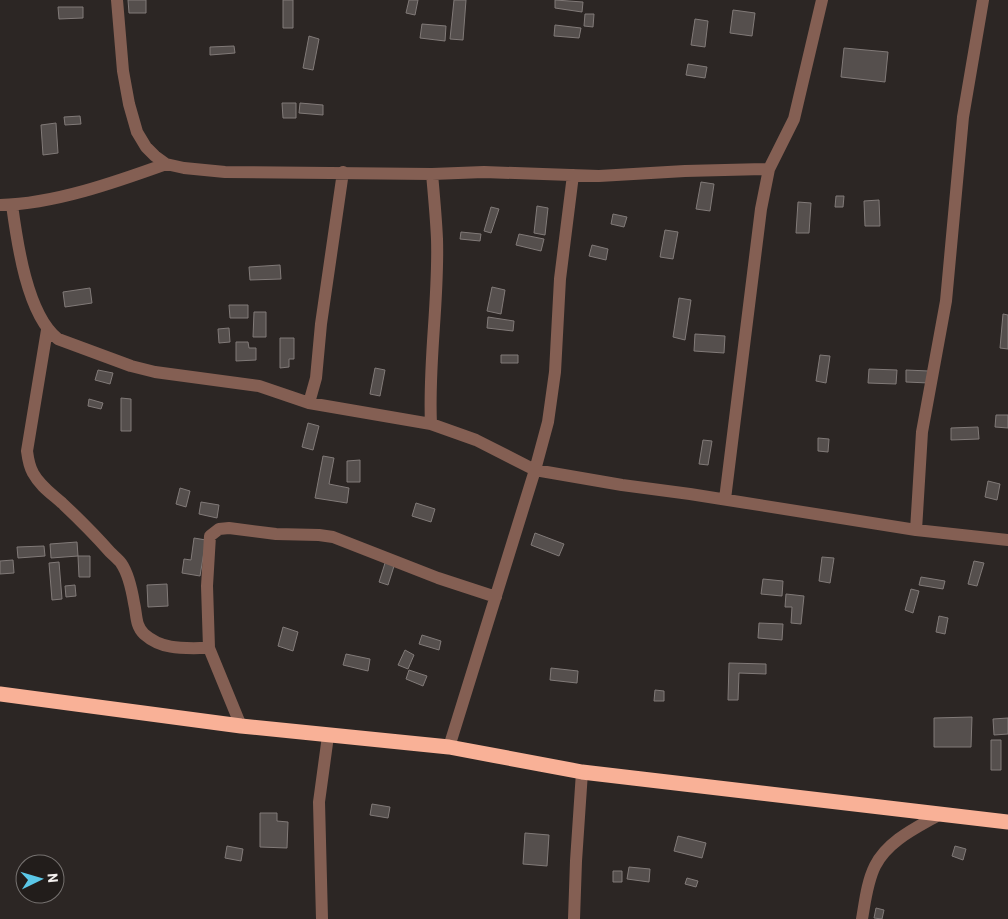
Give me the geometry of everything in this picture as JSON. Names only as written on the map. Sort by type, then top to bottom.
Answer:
[{"type":"highway","points":[[1,695],[241,726],[449,747],[582,772],[1008,822]]},
{"type":"street","points":[[117,0],[123,70],[136,132],[151,152],[166,164],[184,168],[225,172],[432,174],[484,172],[599,176],[769,169]]},
{"type":"street","points":[[726,499],[761,209],[769,169],[794,118],[822,0]]},
{"type":"street","points":[[916,530],[922,432],[946,301],[963,116],[984,0]]},
{"type":"street","points":[[166,164],[98,187],[35,202],[6,205],[27,281],[43,323],[47,330],[58,339],[131,366],[155,372],[259,386],[309,403],[430,424],[476,440],[535,470],[916,530],[1008,540]]},
{"type":"street","points":[[309,403],[316,378],[326,286],[343,172]]},
{"type":"street","points":[[430,424],[429,390],[437,240],[432,174]]},
{"type":"street","points":[[449,747],[535,470],[548,422],[555,372],[560,279],[573,175]]},
{"type":"street","points":[[47,330],[27,451],[32,473],[42,486],[92,532],[122,564],[130,584],[138,628],[143,633],[162,646],[210,648]]},
{"type":"street","points":[[241,726],[210,648],[207,586],[208,544],[210,536],[214,532],[229,528],[276,534],[333,537],[438,578],[496,597]]},
{"type":"street","points":[[322,919],[319,802],[328,736]]},
{"type":"street","points":[[574,919],[582,772]]},
{"type":"street","points":[[862,919],[874,867],[882,856],[898,840],[942,813]]},
{"type":"building","points":[[128,0],[146,0],[146,13],[129,13]]},
{"type":"building","points":[[283,0],[293,0],[293,28],[283,28]]},
{"type":"building","points":[[409,0],[418,0],[415,15],[406,13]]},
{"type":"building","points":[[454,0],[466,0],[463,40],[450,39]]},
{"type":"building","points":[[555,0],[583,2],[582,12],[555,8]]},
{"type":"building","points":[[58,7],[83,7],[83,18],[59,19]]},
{"type":"building","points":[[733,10],[755,13],[752,36],[730,33]]},
{"type":"building","points":[[585,14],[594,14],[593,27],[584,26]]},
{"type":"building","points":[[695,19],[708,21],[705,47],[691,45]]},
{"type":"building","points":[[422,24],[446,26],[445,41],[420,38]]},
{"type":"building","points":[[555,25],[581,28],[579,38],[554,36]]},
{"type":"building","points":[[309,36],[319,39],[313,70],[303,68]]},
{"type":"building","points":[[234,46],[235,53],[210,55],[210,47]]},
{"type":"building","points":[[844,48],[888,52],[885,82],[841,77]]},
{"type":"building","points":[[688,64],[707,67],[705,78],[686,75]]},
{"type":"building","points":[[282,103],[296,103],[296,118],[283,118]]},
{"type":"building","points":[[300,103],[323,105],[323,115],[299,113]]},
{"type":"building","points":[[80,116],[81,124],[65,125],[64,117]]},
{"type":"building","points":[[56,123],[58,153],[43,155],[41,125]]},
{"type":"building","points":[[701,182],[714,184],[710,211],[696,209]]},
{"type":"building","points":[[836,196],[844,196],[843,207],[835,207]]},
{"type":"building","points":[[879,200],[880,226],[865,226],[864,201]]},
{"type":"building","points":[[798,202],[811,203],[809,233],[796,233]]},
{"type":"building","points":[[537,206],[548,208],[545,235],[534,233]]},
{"type":"building","points":[[491,207],[499,209],[491,233],[484,231]]},
{"type":"building","points":[[613,214],[627,217],[624,227],[611,224]]},
{"type":"building","points":[[665,230],[678,232],[673,259],[660,257]]},
{"type":"building","points":[[461,232],[481,234],[480,241],[460,239]]},
{"type":"building","points":[[519,234],[544,239],[541,251],[516,245]]},
{"type":"building","points":[[592,245],[608,249],[606,260],[589,256]]},
{"type":"building","points":[[280,265],[281,279],[250,280],[249,267]]},
{"type":"building","points":[[492,287],[505,290],[501,314],[487,311]]},
{"type":"building","points":[[90,288],[92,303],[65,307],[63,292]]},
{"type":"building","points":[[679,298],[691,300],[685,340],[673,337]]},
{"type":"building","points":[[229,305],[248,305],[248,318],[230,318]]},
{"type":"building","points":[[254,312],[266,312],[266,337],[253,337]]},
{"type":"building","points":[[1003,314],[1008,315],[1008,349],[1000,348]]},
{"type":"building","points":[[488,317],[514,321],[513,331],[487,328]]},
{"type":"building","points":[[229,328],[230,342],[219,343],[218,329]]},
{"type":"building","points":[[695,334],[725,336],[724,353],[694,351]]},
{"type":"building","points":[[280,338],[294,338],[294,359],[289,359],[289,367],[280,368]]},
{"type":"building","points":[[236,342],[248,342],[249,348],[256,348],[256,360],[236,361]]},
{"type":"building","points":[[501,355],[518,355],[518,363],[501,363]]},
{"type":"building","points":[[820,355],[830,356],[826,383],[816,381]]},
{"type":"building","points":[[375,368],[385,370],[380,396],[370,394]]},
{"type":"building","points":[[869,369],[897,370],[896,384],[868,383]]},
{"type":"building","points":[[98,370],[113,373],[110,384],[95,380]]},
{"type":"building","points":[[906,370],[929,371],[929,383],[906,382]]},
{"type":"building","points":[[121,398],[131,399],[131,431],[121,431]]},
{"type":"building","points":[[89,399],[103,403],[101,409],[88,406]]},
{"type":"building","points":[[996,415],[1008,415],[1008,428],[995,427]]},
{"type":"building","points":[[308,423],[319,426],[313,450],[302,447]]},
{"type":"building","points":[[978,427],[979,439],[951,440],[951,428]]},
{"type":"building","points":[[818,438],[829,439],[828,452],[818,451]]},
{"type":"building","points":[[703,440],[712,441],[708,465],[699,464]]},
{"type":"building","points":[[323,456],[334,458],[329,484],[349,488],[347,503],[315,498]]},
{"type":"building","points":[[360,460],[360,482],[347,482],[347,461]]},
{"type":"building","points":[[988,481],[1000,484],[997,500],[985,497]]},
{"type":"building","points":[[180,488],[190,491],[186,507],[176,504]]},
{"type":"building","points":[[201,502],[219,505],[217,518],[199,514]]},
{"type":"building","points":[[416,503],[435,509],[431,522],[412,516]]},
{"type":"building","points":[[535,533],[564,544],[559,556],[531,545]]},
{"type":"building","points":[[194,538],[206,540],[200,576],[182,573],[184,559],[191,560]]},
{"type":"building","points":[[77,542],[78,556],[51,558],[50,544]]},
{"type":"building","points":[[44,546],[45,556],[18,558],[17,547]]},
{"type":"building","points":[[78,556],[90,556],[90,577],[79,577]]},
{"type":"building","points":[[822,557],[834,558],[830,583],[819,581]]},
{"type":"building","points":[[13,560],[14,573],[0,574],[0,561]]},
{"type":"building","points":[[386,560],[395,563],[388,585],[379,582]]},
{"type":"building","points":[[974,561],[984,563],[977,586],[968,584]]},
{"type":"building","points":[[59,562],[62,599],[52,600],[49,563]]},
{"type":"building","points":[[921,577],[945,581],[943,589],[919,585]]},
{"type":"building","points":[[763,579],[783,581],[782,596],[761,594]]},
{"type":"building","points":[[167,584],[168,606],[148,607],[147,585]]},
{"type":"building","points":[[75,585],[76,596],[66,597],[65,586]]},
{"type":"building","points":[[911,589],[919,591],[913,613],[905,610]]},
{"type":"building","points":[[786,594],[804,596],[801,624],[791,623],[792,607],[785,607]]},
{"type":"building","points":[[939,616],[948,618],[945,634],[936,632]]},
{"type":"building","points":[[759,623],[783,624],[782,640],[758,638]]},
{"type":"building","points":[[283,627],[298,632],[293,651],[278,646]]},
{"type":"building","points":[[422,635],[441,641],[439,650],[419,644]]},
{"type":"building","points":[[405,650],[414,655],[408,669],[398,665]]},
{"type":"building","points":[[346,654],[370,659],[368,671],[343,665]]},
{"type":"building","points":[[729,663],[766,664],[766,674],[739,673],[738,700],[728,700]]},
{"type":"building","points":[[551,668],[578,671],[577,683],[550,680]]},
{"type":"building","points":[[409,670],[427,676],[423,686],[406,679]]},
{"type":"building","points":[[655,690],[664,691],[664,701],[654,701]]},
{"type":"building","points":[[972,717],[971,747],[934,747],[934,718]]},
{"type":"building","points":[[1008,718],[1008,734],[994,735],[993,719]]},
{"type":"building","points":[[991,740],[1001,740],[1001,770],[991,770]]},
{"type":"building","points":[[372,804],[390,807],[388,818],[370,815]]},
{"type":"building","points":[[260,813],[277,813],[277,821],[288,822],[287,848],[260,847]]},
{"type":"building","points":[[525,833],[549,835],[547,866],[523,864]]},
{"type":"building","points":[[678,836],[706,843],[702,858],[674,851]]},
{"type":"building","points":[[227,846],[243,849],[241,861],[225,858]]},
{"type":"building","points":[[955,846],[966,849],[963,860],[952,856]]},
{"type":"building","points":[[629,867],[650,869],[649,882],[627,879]]},
{"type":"building","points":[[613,871],[622,871],[622,882],[613,882]]},
{"type":"building","points":[[687,878],[698,881],[696,887],[685,884]]},
{"type":"building","points":[[876,908],[884,910],[882,919],[874,918]]}]
